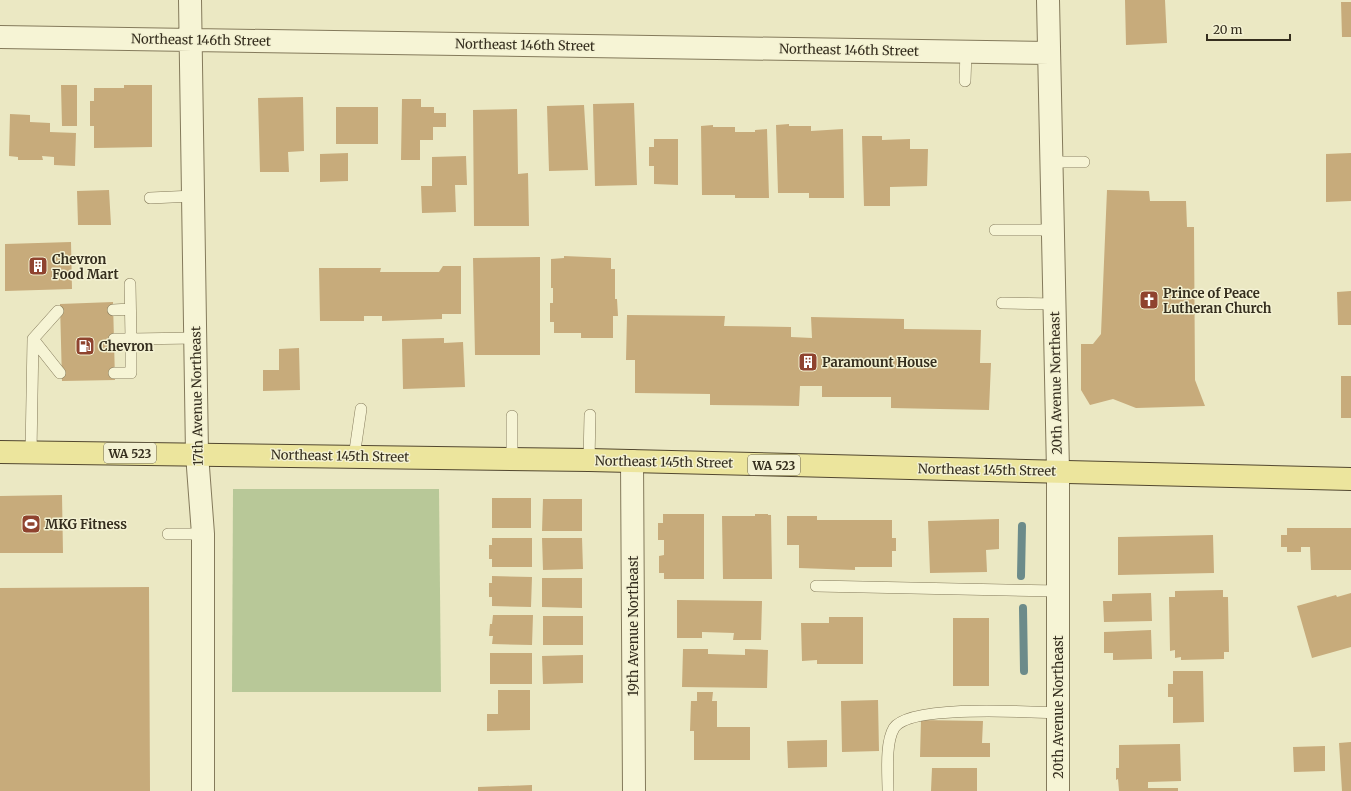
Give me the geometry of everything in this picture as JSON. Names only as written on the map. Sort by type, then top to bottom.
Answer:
[{"type":"main road","name":"Northeast 145th Street","points":[[0,452],[588,460],[1351,479]]},
{"type":"street","name":"17th Avenue Northeast","points":[[190,0],[197,454],[203,534],[203,791]]},
{"type":"street","name":"20th Avenue Northeast","points":[[1048,0],[1058,471],[1058,791]]},
{"type":"street","name":"Northeast 146th Street","points":[[0,37],[1049,53]]},
{"type":"street","name":"19th Avenue Northeast","points":[[632,461],[634,791]]},
{"type":"lane","points":[[965,81],[966,52]]},
{"type":"lane","points":[[1051,162],[1084,162]]},
{"type":"lane","points":[[150,198],[194,196]]},
{"type":"lane","points":[[995,230],[1053,230]]},
{"type":"lane","points":[[114,373],[131,373],[130,284]]},
{"type":"lane","points":[[1002,303],[1054,304]]},
{"type":"lane","points":[[113,310],[130,309]]},
{"type":"lane","points":[[31,452],[33,339],[58,311]]},
{"type":"lane","points":[[114,339],[195,338]]},
{"type":"lane","points":[[33,339],[60,373]]},
{"type":"lane","points":[[354,456],[361,409]]},
{"type":"lane","points":[[588,460],[590,415]]},
{"type":"lane","points":[[512,416],[512,459]]},
{"type":"lane","points":[[168,534],[203,534]]},
{"type":"lane","points":[[816,586],[1058,591]]},
{"type":"lane","points":[[888,791],[889,739],[895,727],[913,717],[946,712],[1058,713]]},
{"type":"green space","points":[[233,489],[439,489],[441,692],[232,692]]},
{"type":"building","points":[[1125,0],[1165,0],[1167,43],[1126,45]]},
{"type":"building","points":[[1341,2],[1351,2],[1351,37],[1342,37]]},
{"type":"building","points":[[61,85],[77,85],[77,126],[62,126]]},
{"type":"building","points":[[124,85],[152,85],[152,147],[94,148],[94,126],[90,126],[90,101],[94,101],[94,88],[124,88]]},
{"type":"building","points":[[303,97],[304,151],[288,152],[289,172],[260,172],[258,98]]},
{"type":"building","points":[[402,99],[421,99],[421,107],[434,107],[434,113],[446,113],[446,127],[433,127],[433,140],[420,140],[420,160],[401,160]]},
{"type":"building","points":[[634,103],[637,185],[595,186],[593,104]]},
{"type":"building","points":[[584,105],[588,170],[549,171],[547,106]]},
{"type":"building","points":[[336,107],[378,107],[378,144],[336,144]]},
{"type":"building","points":[[517,109],[518,174],[528,173],[529,226],[474,226],[473,110]]},
{"type":"building","points":[[10,114],[30,115],[30,122],[50,123],[50,132],[76,133],[75,166],[54,165],[54,157],[42,156],[43,160],[18,160],[18,157],[9,156]]},
{"type":"building","points":[[789,124],[789,126],[811,126],[811,131],[843,129],[844,198],[809,198],[809,193],[778,193],[776,125]]},
{"type":"building","points":[[713,125],[713,127],[735,127],[735,132],[755,132],[755,130],[767,129],[769,198],[735,198],[735,195],[702,195],[701,126]]},
{"type":"building","points":[[862,136],[882,136],[882,140],[910,139],[910,149],[928,149],[927,186],[890,187],[890,206],[864,206]]},
{"type":"building","points":[[654,139],[678,139],[678,185],[654,184],[654,166],[649,166],[649,147],[654,147]]},
{"type":"building","points":[[348,153],[348,181],[320,182],[320,154]]},
{"type":"building","points":[[1351,153],[1351,201],[1326,202],[1326,154]]},
{"type":"building","points":[[466,156],[467,185],[455,185],[456,212],[422,213],[421,186],[432,186],[432,157]]},
{"type":"building","points":[[109,190],[111,225],[78,225],[77,191]]},
{"type":"building","name":"Prince of Peace Lutheran Church","points":[[1107,190],[1149,191],[1150,201],[1186,201],[1187,227],[1194,227],[1195,380],[1205,406],[1136,408],[1113,399],[1090,405],[1081,390],[1081,344],[1093,344],[1101,334]]},
{"type":"building","name":"Chevron Food Mart","points":[[71,242],[72,289],[5,291],[5,244]]},
{"type":"building","points":[[564,256],[611,258],[611,269],[615,269],[615,299],[617,299],[618,316],[613,316],[613,338],[581,338],[581,333],[554,333],[554,322],[550,322],[550,303],[553,303],[553,288],[551,288],[551,259],[564,258]]},
{"type":"building","points":[[540,257],[540,355],[475,355],[473,258]]},
{"type":"building","points":[[443,266],[461,266],[461,314],[442,314],[442,319],[382,321],[382,316],[364,316],[364,321],[320,321],[319,268],[381,268],[380,272],[439,272]]},
{"type":"building","points":[[1351,291],[1351,325],[1338,325],[1337,292]]},
{"type":"building","points":[[113,302],[115,380],[62,381],[60,304]]},
{"type":"building","name":"Paramount House","points":[[627,315],[725,316],[724,326],[791,327],[791,337],[812,338],[811,317],[904,319],[904,329],[981,330],[980,363],[991,363],[989,410],[891,408],[891,397],[822,397],[822,386],[800,386],[799,406],[710,405],[710,394],[635,393],[635,360],[626,360]]},
{"type":"building","points":[[444,338],[444,343],[463,342],[465,387],[403,389],[402,339]]},
{"type":"building","points":[[299,348],[300,390],[263,391],[263,370],[279,370],[279,349]]},
{"type":"building","points":[[1341,376],[1351,376],[1351,418],[1341,418]]},
{"type":"building","name":"MKG Fitness","points":[[62,495],[63,553],[0,553],[0,496]]},
{"type":"building","points":[[492,498],[531,498],[531,528],[492,528]]},
{"type":"building","points":[[543,499],[582,499],[582,531],[542,531]]},
{"type":"building","points":[[663,514],[704,514],[704,579],[664,579],[664,573],[659,573],[659,556],[664,555],[664,540],[658,540],[658,523],[663,523]]},
{"type":"building","points":[[755,514],[771,515],[772,579],[723,579],[722,516],[755,516]]},
{"type":"building","points":[[787,516],[817,516],[817,520],[892,520],[892,538],[896,538],[896,551],[892,551],[892,567],[855,567],[855,570],[799,568],[799,545],[787,545]]},
{"type":"building","points":[[999,519],[999,549],[986,550],[987,572],[930,573],[928,521]]},
{"type":"building","points":[[1287,528],[1351,528],[1351,570],[1311,570],[1310,547],[1301,547],[1301,552],[1287,552],[1287,547],[1281,547],[1281,535],[1287,535]]},
{"type":"building","points":[[1213,535],[1214,573],[1118,575],[1118,537]]},
{"type":"building","points":[[492,538],[532,538],[532,567],[492,567],[492,559],[489,559],[489,545],[492,545]]},
{"type":"building","points":[[542,538],[582,538],[583,569],[543,570]]},
{"type":"building","points":[[492,576],[532,577],[531,607],[492,606],[492,597],[489,597],[489,583],[492,583]]},
{"type":"building","points":[[542,578],[582,578],[582,608],[542,607]]},
{"type":"building","points":[[149,587],[150,791],[0,791],[0,588]]},
{"type":"building","points":[[1223,590],[1223,597],[1228,597],[1229,652],[1224,652],[1224,659],[1181,660],[1181,657],[1175,658],[1175,650],[1170,651],[1169,597],[1175,597],[1175,591]]},
{"type":"building","points":[[1151,593],[1152,621],[1104,622],[1103,601],[1112,601],[1112,594]]},
{"type":"building","points":[[1351,593],[1351,647],[1312,658],[1297,606],[1336,595],[1337,597]]},
{"type":"building","points":[[677,600],[762,601],[761,640],[733,640],[734,633],[702,632],[702,638],[677,638]]},
{"type":"building","points":[[493,615],[533,615],[532,645],[492,644],[493,636],[489,636],[490,624],[492,624]]},
{"type":"building","points":[[543,616],[583,616],[583,645],[543,645]]},
{"type":"building","points":[[829,617],[863,617],[863,664],[817,664],[817,660],[802,661],[801,623],[829,623]]},
{"type":"building","points":[[953,618],[989,618],[989,686],[953,686]]},
{"type":"building","points":[[1151,630],[1152,659],[1113,660],[1113,653],[1104,653],[1104,632]]},
{"type":"building","points":[[683,649],[708,649],[708,654],[745,655],[745,649],[768,650],[767,688],[682,687]]},
{"type":"building","points":[[490,653],[532,653],[532,684],[490,684]]},
{"type":"building","points":[[583,655],[583,683],[543,684],[542,656]]},
{"type":"building","points":[[1173,671],[1203,671],[1204,722],[1173,723],[1173,697],[1168,697],[1168,684],[1173,684]]},
{"type":"building","points":[[498,690],[530,690],[530,730],[487,731],[487,714],[498,714]]},
{"type":"building","points":[[697,692],[713,692],[712,701],[717,701],[717,727],[750,727],[750,760],[694,760],[694,731],[690,731],[691,701],[697,701]]},
{"type":"building","points":[[878,700],[879,751],[842,752],[841,701]]},
{"type":"building","points":[[921,720],[983,721],[982,743],[990,743],[990,757],[920,757]]},
{"type":"building","points":[[827,740],[827,767],[788,768],[787,741]]},
{"type":"building","points":[[1351,742],[1351,791],[1342,791],[1339,743]]},
{"type":"building","points":[[1180,744],[1181,781],[1148,782],[1148,788],[1178,788],[1178,791],[1119,791],[1118,779],[1116,780],[1116,768],[1119,768],[1119,745]]},
{"type":"building","points":[[1325,746],[1325,771],[1294,772],[1293,747]]},
{"type":"building","points":[[932,768],[977,768],[977,791],[931,791]]},
{"type":"building","points":[[532,785],[532,791],[478,791],[478,787]]},
{"type":"waterway","points":[[1021,576],[1022,526]]},
{"type":"waterway","points":[[1023,608],[1024,671]]},
{"type":"place","name":"Chevron Food Mart","points":[[38,266]]},
{"type":"place","name":"Prince of Peace Lutheran Church","points":[[1149,300]]},
{"type":"place","name":"Chevron","points":[[85,346]]},
{"type":"place","name":"Paramount House","points":[[808,362]]},
{"type":"place","name":"MKG Fitness","points":[[31,524]]}]
